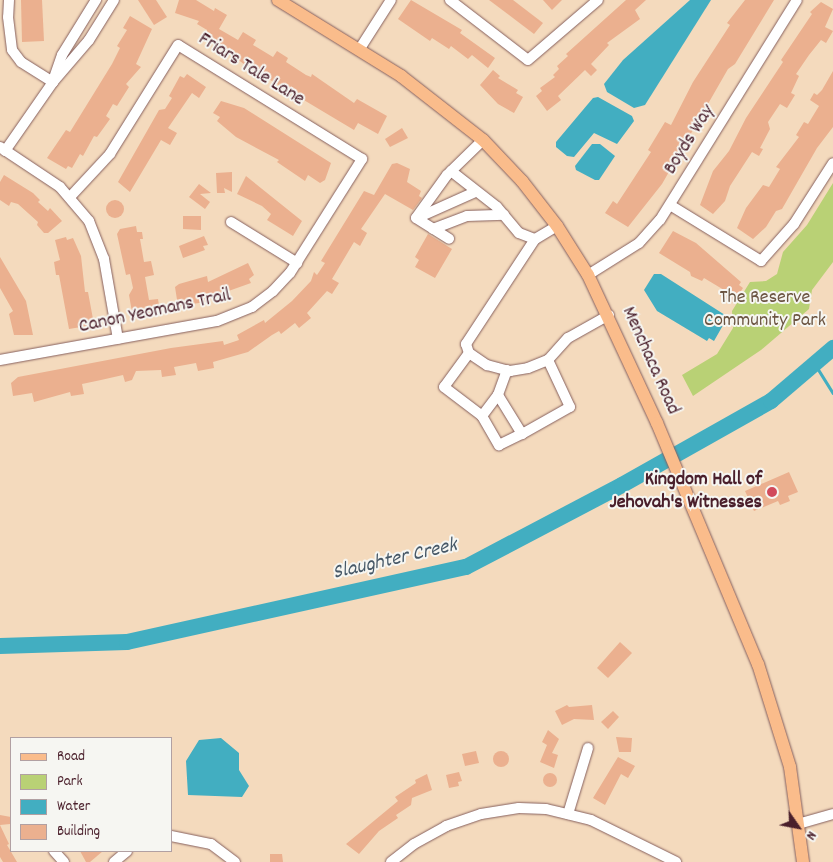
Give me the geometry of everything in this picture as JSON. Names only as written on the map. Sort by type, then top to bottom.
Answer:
[{"type":"main road","name":"Menchaca Road","points":[[278,0],[419,88],[482,140],[522,181],[557,226],[588,275],[609,315],[730,590],[777,716],[790,767],[803,862]]},
{"type":"street","points":[[9,0],[4,17],[10,42],[16,56],[53,82]]},
{"type":"street","points":[[53,82],[62,55],[96,0]]},
{"type":"street","points":[[114,0],[78,54],[53,82],[3,149],[70,196],[89,221],[100,246],[118,339]]},
{"type":"street","points":[[359,50],[391,0]]},
{"type":"street","points":[[450,0],[528,60],[598,0]]},
{"type":"street","name":"Boyds Way","points":[[588,275],[643,239],[670,205],[796,0]]},
{"type":"street","name":"Friars Tale Lane","points":[[70,196],[110,154],[178,45],[362,159]]},
{"type":"street","points":[[416,218],[451,171],[482,140]]},
{"type":"street","name":"Canon Yeomans Trail","points":[[0,360],[217,321],[241,313],[273,292],[296,263],[362,159]]},
{"type":"street","points":[[670,205],[761,261],[794,224],[833,164]]},
{"type":"street","points":[[451,171],[504,215],[519,233],[535,239]]},
{"type":"street","points":[[416,218],[475,192]]},
{"type":"street","points":[[433,229],[467,216],[504,215]]},
{"type":"street","points":[[416,218],[449,239]]},
{"type":"street","points":[[231,222],[296,263]]},
{"type":"street","points":[[557,226],[535,239],[466,344],[469,353],[487,365],[507,370],[528,368],[548,360],[568,338],[609,315]]},
{"type":"street","points":[[469,353],[444,388],[482,416],[499,446],[570,407],[548,360]]},
{"type":"street","points":[[482,416],[498,395],[507,370]]},
{"type":"street","points":[[498,395],[522,434]]},
{"type":"street","points":[[568,814],[588,748]]},
{"type":"street","points":[[391,862],[429,835],[482,814],[519,808],[568,814],[610,828],[676,862]]},
{"type":"street","points":[[798,824],[833,814]]},
{"type":"street","points":[[172,836],[211,844],[236,862]]},
{"type":"street","points":[[55,852],[64,862]]},
{"type":"street","points":[[114,862],[126,852]]},
{"type":"green space","name":"The Reserve Community Park","points":[[833,183],[833,262],[812,290],[809,309],[761,350],[693,396],[682,375],[717,354],[733,328],[732,311],[750,282],[766,281],[777,274],[783,252],[807,225]]},
{"type":"water","points":[[690,0],[711,0],[645,105],[634,108],[607,92],[604,84],[623,60]]},
{"type":"water","points":[[598,97],[632,116],[634,121],[617,144],[594,133],[574,157],[567,156],[556,147],[556,142],[593,98]]},
{"type":"water","points":[[592,144],[600,144],[615,156],[599,180],[595,180],[576,170],[575,166]]},
{"type":"water","points":[[654,274],[661,274],[725,315],[726,320],[714,341],[709,338],[707,341],[657,311],[644,290]]},
{"type":"water","points":[[221,738],[239,753],[239,770],[249,786],[242,797],[188,795],[186,761],[199,740]]},
{"type":"building","points":[[21,0],[42,0],[44,41],[22,42]]},
{"type":"building","points":[[138,0],[156,0],[167,17],[154,25]]},
{"type":"building","points":[[179,0],[196,0],[214,11],[215,8],[227,15],[219,29],[238,40],[243,32],[256,40],[253,45],[273,57],[277,51],[288,58],[286,62],[306,75],[311,77],[312,74],[354,103],[357,99],[387,116],[378,134],[358,123],[354,130],[245,65],[205,34],[207,30],[197,24],[199,21],[175,13]]},
{"type":"building","points":[[411,0],[462,30],[460,33],[495,58],[488,68],[472,55],[468,59],[451,46],[449,49],[432,38],[430,41],[398,19]]},
{"type":"building","points":[[489,0],[513,0],[543,23],[534,34]]},
{"type":"building","points":[[543,0],[562,0],[552,10]]},
{"type":"building","points":[[626,0],[646,0],[635,10],[640,19],[607,43],[609,45],[591,64],[597,70],[591,76],[585,70],[558,96],[561,100],[547,111],[536,96],[542,91],[540,88],[555,77],[553,75],[559,69],[557,66],[568,56],[566,54]]},
{"type":"building","points":[[745,0],[774,0],[735,64],[728,69],[662,184],[628,227],[605,213],[613,201],[617,204],[651,152],[648,150],[665,122],[671,125],[693,82],[730,25],[727,23]]},
{"type":"building","points":[[821,2],[833,9],[825,27],[833,31],[826,43],[821,40],[796,74],[799,76],[791,93],[795,95],[787,108],[780,104],[768,122],[770,129],[760,148],[763,149],[759,156],[752,152],[730,186],[725,201],[713,214],[700,205],[713,171],[729,151],[746,118],[783,62],[781,60],[812,14],[810,12]]},
{"type":"building","points":[[130,16],[152,29],[136,64],[141,67],[126,84],[129,87],[117,106],[113,104],[106,116],[110,119],[97,137],[94,136],[83,156],[80,154],[72,168],[68,166],[66,169],[47,158],[66,130],[70,132],[112,64],[120,48],[117,46],[127,30],[123,28]]},
{"type":"building","points":[[493,70],[500,76],[498,78],[518,90],[516,93],[523,97],[514,113],[498,104],[480,85]]},
{"type":"building","points":[[833,71],[833,127],[817,148],[782,209],[776,211],[766,227],[753,239],[737,228],[746,208],[763,185],[769,187],[780,169],[776,167],[799,137],[796,135],[804,122],[808,124],[819,106],[810,100],[814,93],[817,95],[822,90]]},
{"type":"building","points":[[187,74],[206,87],[199,98],[192,93],[168,128],[177,133],[170,145],[161,140],[130,192],[118,182],[159,110],[165,109],[172,98],[169,96],[180,76],[184,78]]},
{"type":"building","points":[[221,101],[244,108],[331,163],[325,180],[320,183],[308,175],[305,181],[277,162],[279,160],[236,137],[217,121],[220,117],[213,113]]},
{"type":"building","points":[[402,128],[408,138],[390,147],[385,139]]},
{"type":"building","points":[[397,163],[410,169],[407,182],[421,191],[419,196],[422,198],[413,210],[385,194],[361,229],[367,233],[360,246],[354,242],[332,279],[339,283],[332,294],[327,291],[307,313],[311,318],[299,328],[295,323],[281,334],[279,331],[248,352],[213,362],[214,368],[198,371],[196,363],[174,367],[176,375],[162,377],[161,370],[136,371],[132,380],[125,382],[123,375],[82,384],[84,394],[71,396],[70,392],[34,402],[32,393],[13,396],[11,383],[18,377],[171,348],[223,341],[224,345],[239,340],[237,335],[264,320],[265,323],[292,301],[311,281],[314,272],[317,275],[325,263],[321,261],[364,191],[374,195],[392,164]]},
{"type":"building","points":[[232,172],[232,192],[224,188],[225,193],[217,193],[216,173]]},
{"type":"building","points":[[4,175],[33,193],[40,200],[38,202],[48,211],[50,208],[62,221],[48,233],[44,233],[37,225],[38,222],[18,204],[11,202],[9,206],[0,200],[0,182]]},
{"type":"building","points":[[246,176],[302,221],[293,236],[267,220],[271,214],[262,206],[237,194]]},
{"type":"building","points":[[199,184],[211,193],[200,194],[210,202],[205,209],[189,197]]},
{"type":"building","points":[[115,200],[121,203],[124,209],[121,215],[115,218],[109,215],[106,209],[109,203]]},
{"type":"building","points":[[183,216],[201,216],[201,230],[183,229]]},
{"type":"building","points":[[136,226],[137,232],[142,232],[143,239],[140,239],[144,262],[151,261],[154,275],[145,277],[149,300],[158,299],[160,312],[137,316],[137,311],[132,312],[129,295],[133,288],[130,274],[126,275],[117,234],[120,229]]},
{"type":"building","points":[[673,231],[696,243],[741,282],[739,285],[743,288],[733,303],[720,296],[724,290],[704,278],[702,281],[691,276],[690,272],[659,253]]},
{"type":"building","points":[[428,234],[452,249],[435,278],[415,267],[419,260],[415,257]]},
{"type":"building","points":[[204,236],[208,245],[203,246],[205,250],[183,258],[179,246]]},
{"type":"building","points":[[66,237],[67,240],[73,238],[81,256],[85,292],[88,292],[93,319],[87,326],[69,329],[59,275],[56,275],[54,262],[60,260],[55,240]]},
{"type":"building","points":[[0,257],[26,301],[33,335],[14,335],[9,314],[13,311],[0,288]]},
{"type":"building","points":[[248,263],[254,275],[249,279],[251,283],[206,299],[206,302],[178,306],[175,287],[179,284],[207,276],[208,282]]},
{"type":"building","name":"Kingdom Hall of Jehovah's Witnesses","points":[[789,472],[798,492],[788,496],[790,501],[780,505],[778,501],[754,511],[745,491]]},
{"type":"building","points":[[620,642],[632,653],[608,678],[597,668]]},
{"type":"building","points":[[567,705],[569,707],[592,705],[594,720],[574,719],[562,725],[555,711]]},
{"type":"building","points":[[613,711],[619,717],[608,729],[601,722]]},
{"type":"building","points":[[548,730],[559,739],[552,753],[558,755],[554,768],[540,762],[547,745],[542,742]]},
{"type":"building","points":[[616,737],[632,738],[631,752],[619,752]]},
{"type":"building","points":[[476,751],[479,763],[465,766],[462,754]]},
{"type":"building","points":[[501,751],[507,753],[509,759],[507,765],[501,767],[495,765],[493,759],[495,753]]},
{"type":"building","points":[[618,757],[635,766],[628,778],[621,774],[605,805],[593,798]]},
{"type":"building","points":[[459,772],[462,781],[458,782],[459,786],[449,788],[446,775]]},
{"type":"building","points":[[547,773],[553,773],[557,780],[553,787],[547,787],[543,783],[543,777]]},
{"type":"building","points":[[427,774],[432,790],[412,798],[411,805],[396,815],[398,818],[379,831],[359,854],[346,844],[398,801],[395,797],[416,783],[415,780]]},
{"type":"building","points":[[0,815],[10,817],[10,824],[0,825]]},
{"type":"building","points":[[0,825],[9,844],[7,845],[10,852],[17,862],[3,862],[0,857]]},
{"type":"building","points":[[81,852],[102,852],[90,862],[86,862]]},
{"type":"building","points":[[270,854],[282,854],[283,862],[270,862]]},
{"type":"waterway","name":"Slaughter Creek","points":[[0,646],[127,642],[466,567],[622,485],[771,401],[833,348]]},
{"type":"waterway","points":[[815,364],[833,393]]},
{"type":"place","name":"Kingdom Hall of Jehovah's Witnesses","points":[[772,492]]}]
